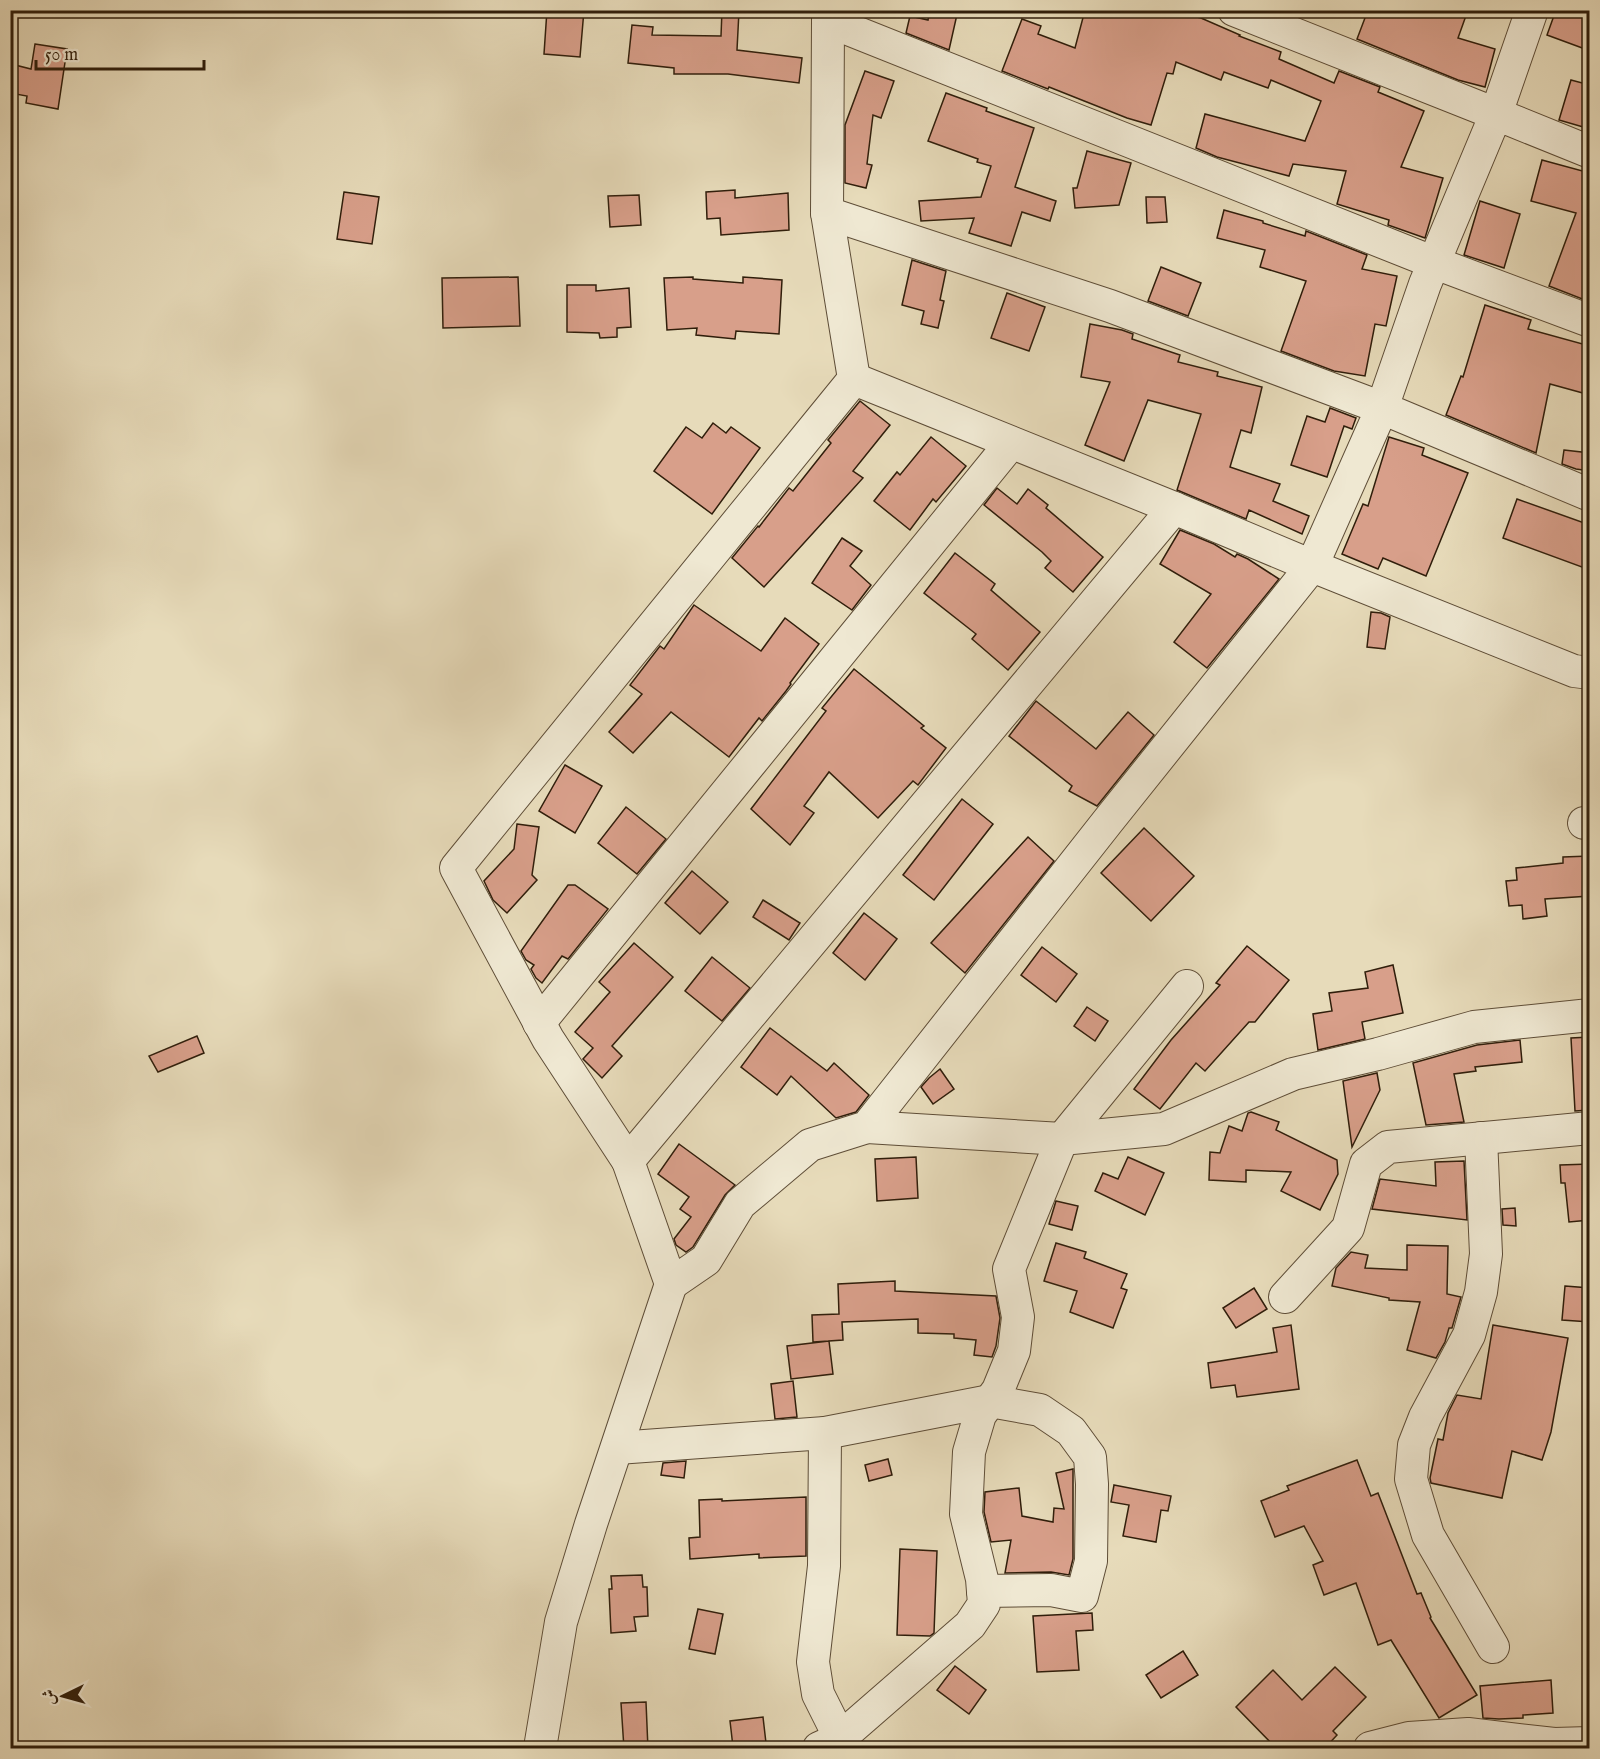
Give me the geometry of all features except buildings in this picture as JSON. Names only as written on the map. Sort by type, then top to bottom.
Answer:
[{"type":"street","points":[[1234,10],[1590,152]]},
{"type":"street","points":[[867,1127],[1108,820],[1312,566],[1382,408],[1425,284],[1496,114],[1532,10]]},
{"type":"street","points":[[671,1284],[628,1161],[548,1039],[456,868],[854,379],[827,213],[829,16],[1435,263],[1590,321]]},
{"type":"street","points":[[827,213],[1110,306],[1382,408],[1590,495]]},
{"type":"street","points":[[854,379],[1312,566],[1563,666],[1590,674]]},
{"type":"street","points":[[539,1023],[1011,443]]},
{"type":"street","points":[[628,1161],[1173,508]]},
{"type":"street","points":[[825,1433],[824,1566],[813,1662],[818,1694],[835,1745],[970,1625],[984,1604],[982,1579],[966,1515],[969,1452],[980,1415],[998,1390],[1014,1351],[1018,1317],[1010,1269],[1062,1139],[1187,986]]},
{"type":"street","points":[[540,1749],[561,1622],[671,1284],[706,1260],[741,1204],[810,1145],[867,1127],[1062,1139],[1164,1129],[1293,1074],[1378,1054],[1474,1027],[1590,1015]]},
{"type":"street","points":[[1285,1297],[1348,1228],[1366,1164],[1388,1147],[1590,1128]]},
{"type":"street","points":[[1481,1138],[1486,1254],[1481,1292],[1469,1335],[1425,1417],[1414,1445],[1411,1479],[1428,1536],[1493,1647]]},
{"type":"street","points":[[617,1448],[825,1433],[990,1401],[1040,1410],[1071,1431],[1090,1457],[1091,1561],[1082,1596],[1051,1590],[983,1591]]},
{"type":"street","points":[[1370,1749],[1409,1738],[1468,1734],[1554,1744],[1590,1743]]}]
